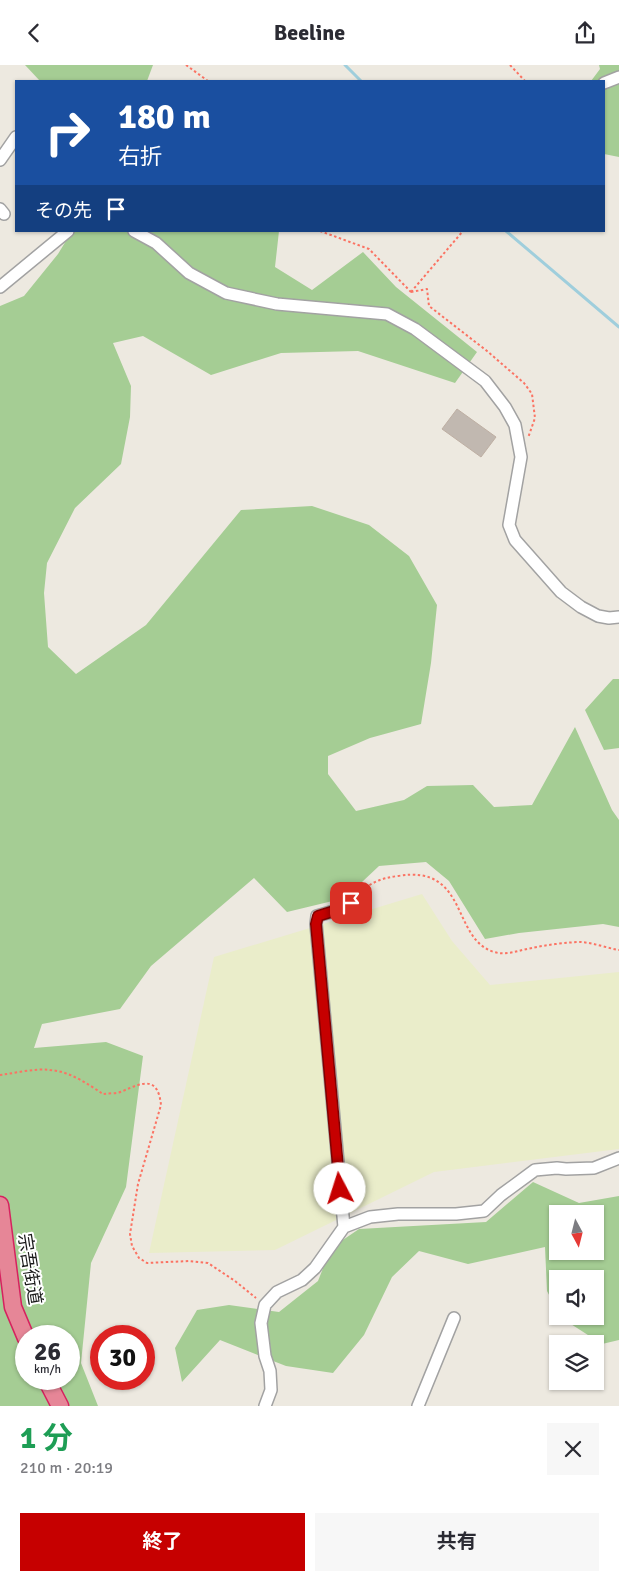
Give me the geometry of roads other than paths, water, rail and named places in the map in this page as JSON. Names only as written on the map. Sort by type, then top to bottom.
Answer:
[{"type":"highway","name":"宗吾街道","points":[[0,1205],[13,1307],[21,1325]]},
{"type":"highway","points":[[52,1390],[60,1406]]},
{"type":"street","points":[[605,83],[619,77]]},
{"type":"street","points":[[0,160],[15,138]]},
{"type":"street","points":[[0,287],[67,232]]},
{"type":"street","points":[[136,232],[156,243],[189,273],[226,293],[277,304],[387,314],[415,329],[485,381],[505,407],[515,425],[521,457],[508,525],[515,540],[561,592],[581,607],[598,616],[619,617]]},
{"type":"street","points":[[344,1227],[316,924],[318,916],[351,903]]},
{"type":"street","points":[[265,1406],[271,1390],[270,1371],[265,1356],[261,1323],[265,1305],[277,1292],[302,1280],[315,1269],[344,1227],[370,1217],[398,1214],[456,1215],[484,1211],[501,1195],[535,1170],[594,1168],[619,1158]]},
{"type":"street","points":[[418,1406],[454,1317]]},
{"type":"waterway","points":[[345,65],[360,80]]},
{"type":"waterway","points":[[507,232],[619,327]]}]
